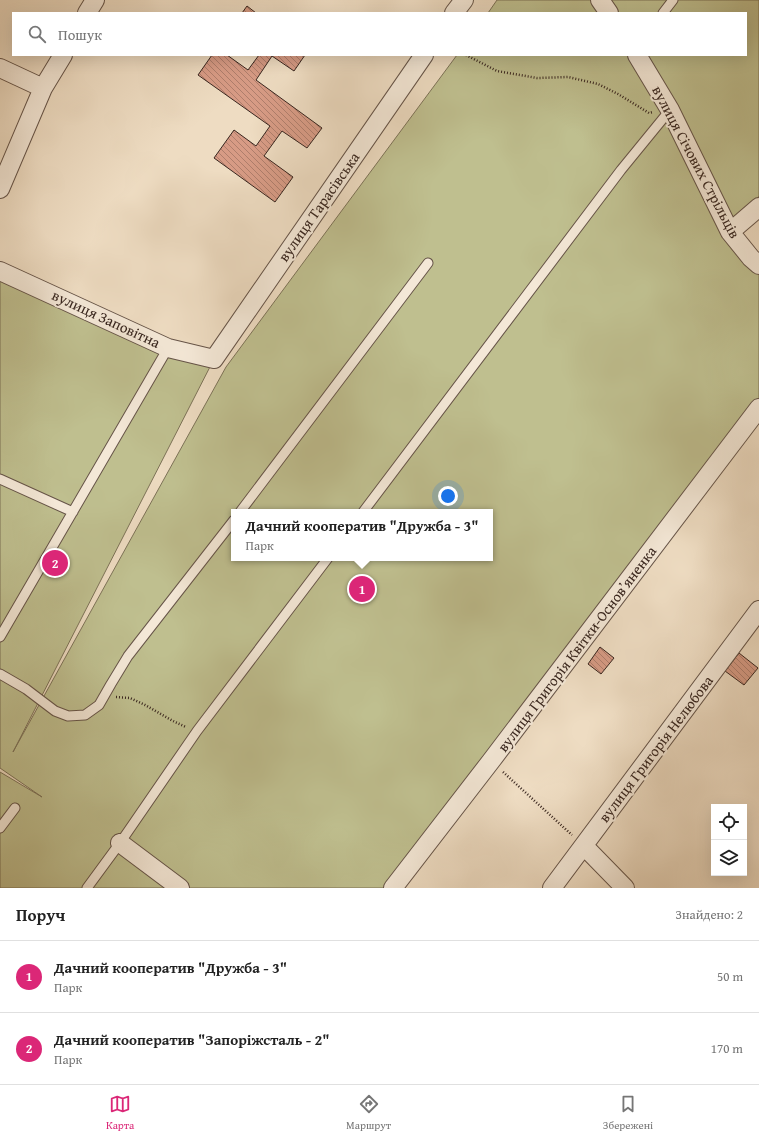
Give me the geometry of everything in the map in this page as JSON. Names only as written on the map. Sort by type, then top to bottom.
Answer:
[{"type":"street","points":[[88,12],[95,0]]},
{"type":"street","points":[[455,12],[464,0]]},
{"type":"street","points":[[600,0],[608,12]]},
{"type":"street","points":[[0,189],[43,88],[62,56]]},
{"type":"street","name":"вулиця Тарасівська","points":[[214,359],[423,56]]},
{"type":"street","name":"вулиця Січових Стрільців","points":[[638,56],[670,110],[730,232],[751,258],[759,265]]},
{"type":"street","points":[[0,68],[43,88]]},
{"type":"street","points":[[730,232],[759,207]]},
{"type":"street","name":"вулиця Заповітна","points":[[0,271],[168,348],[214,359]]},
{"type":"street","name":"вулиця Григорія Квітки-Основʼяненка","points":[[394,888],[759,408]]},
{"type":"street","name":"вулиця Григорія Нелюбова","points":[[552,888],[757,617]]},
{"type":"street","points":[[120,843],[180,888]]},
{"type":"street","points":[[584,846],[626,888]]},
{"type":"lane","points":[[664,12],[673,0]]},
{"type":"lane","points":[[365,509],[622,170],[670,110]]},
{"type":"lane","points":[[242,509],[428,263]]},
{"type":"lane","points":[[0,637],[168,348]]},
{"type":"lane","points":[[0,478],[73,512]]},
{"type":"lane","points":[[0,674],[26,689],[55,711],[68,716],[85,715],[100,705],[128,656],[231,524]]},
{"type":"lane","points":[[87,888],[120,843],[197,731],[326,561]]},
{"type":"lane","points":[[0,828],[15,808]]},
{"type":"path","points":[[468,56],[496,72],[537,78],[568,77],[598,84],[649,113],[670,110]]},
{"type":"path","points":[[100,705],[113,697],[130,698],[173,721],[197,731]]},
{"type":"path","points":[[491,761],[584,846]]},
{"type":"green space","points":[[497,0],[759,0],[759,196],[730,232],[759,265],[759,408],[393,888],[0,888],[0,772],[42,797],[0,768],[0,271],[214,359],[13,752],[226,367],[456,56],[747,56],[747,12],[489,12]]},
{"type":"building","points":[[247,6],[255,12],[243,12]]},
{"type":"building","points":[[211,56],[228,56],[248,70],[258,56],[272,56],[256,80],[322,128],[307,148],[282,131],[264,156],[293,177],[275,202],[214,158],[234,130],[256,146],[270,126],[198,75]]},
{"type":"building","points":[[272,56],[304,56],[294,71]]},
{"type":"building","points":[[600,647],[614,658],[601,674],[588,664]]},
{"type":"building","points":[[739,653],[758,668],[744,685],[725,671]]},
{"type":"place","name":"Дачний кооператив \"Запоріжсталь - 2\"","points":[[55,563]]},
{"type":"place","name":"Дачний кооператив \"Дружба - 3\"","points":[[362,589]]}]
